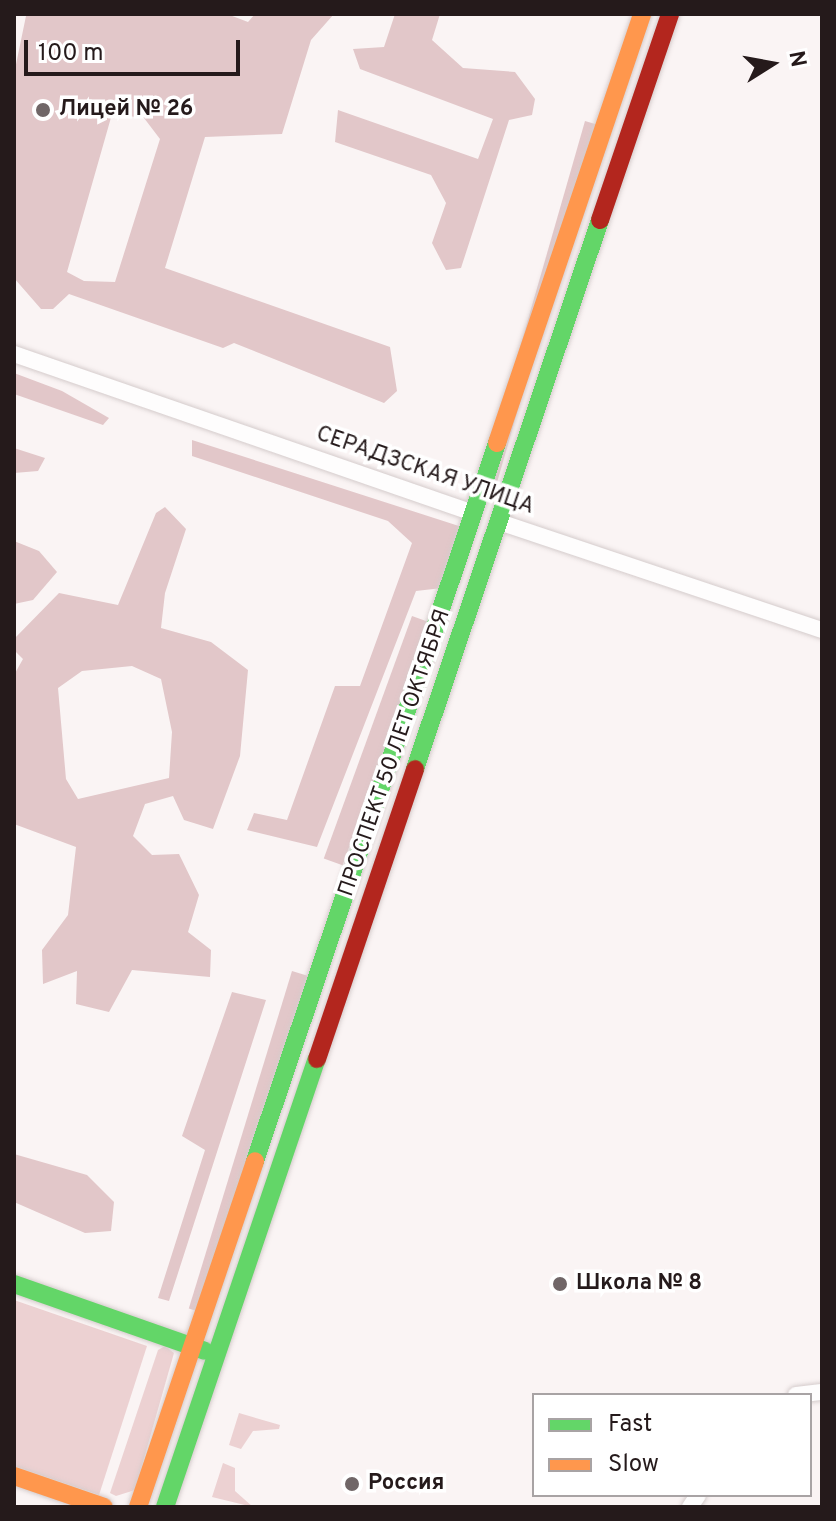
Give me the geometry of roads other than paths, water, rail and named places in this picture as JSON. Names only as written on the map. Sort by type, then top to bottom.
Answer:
[{"type":"main road","name":"ПРОСПЕКТ 50 ЛЕТ ОКТЯБРЯ","points":[[138,1507],[642,14]]},
{"type":"main road","name":"ПРОСПЕКТ 50 ЛЕТ ОКТЯБРЯ","points":[[165,1507],[670,14]]},
{"type":"main road","name":"СЕРАДЗСКАЯ УЛИЦА","points":[[473,513],[499,522]]},
{"type":"main road","points":[[14,1284],[193,1345],[216,1357]]},
{"type":"main road","points":[[14,1476],[104,1507]]},
{"type":"street","name":"СЕРАДЗСКАЯ УЛИЦА","points":[[14,354],[473,513]]},
{"type":"street","name":"СЕРАДЗСКАЯ УЛИЦА","points":[[499,522],[822,630]]},
{"type":"place","name":"Лицей № 26","points":[[43,110]]},
{"type":"place","name":"Школа № 8","points":[[560,1284]]},
{"type":"place","name":"Россия","points":[[352,1484]]}]
